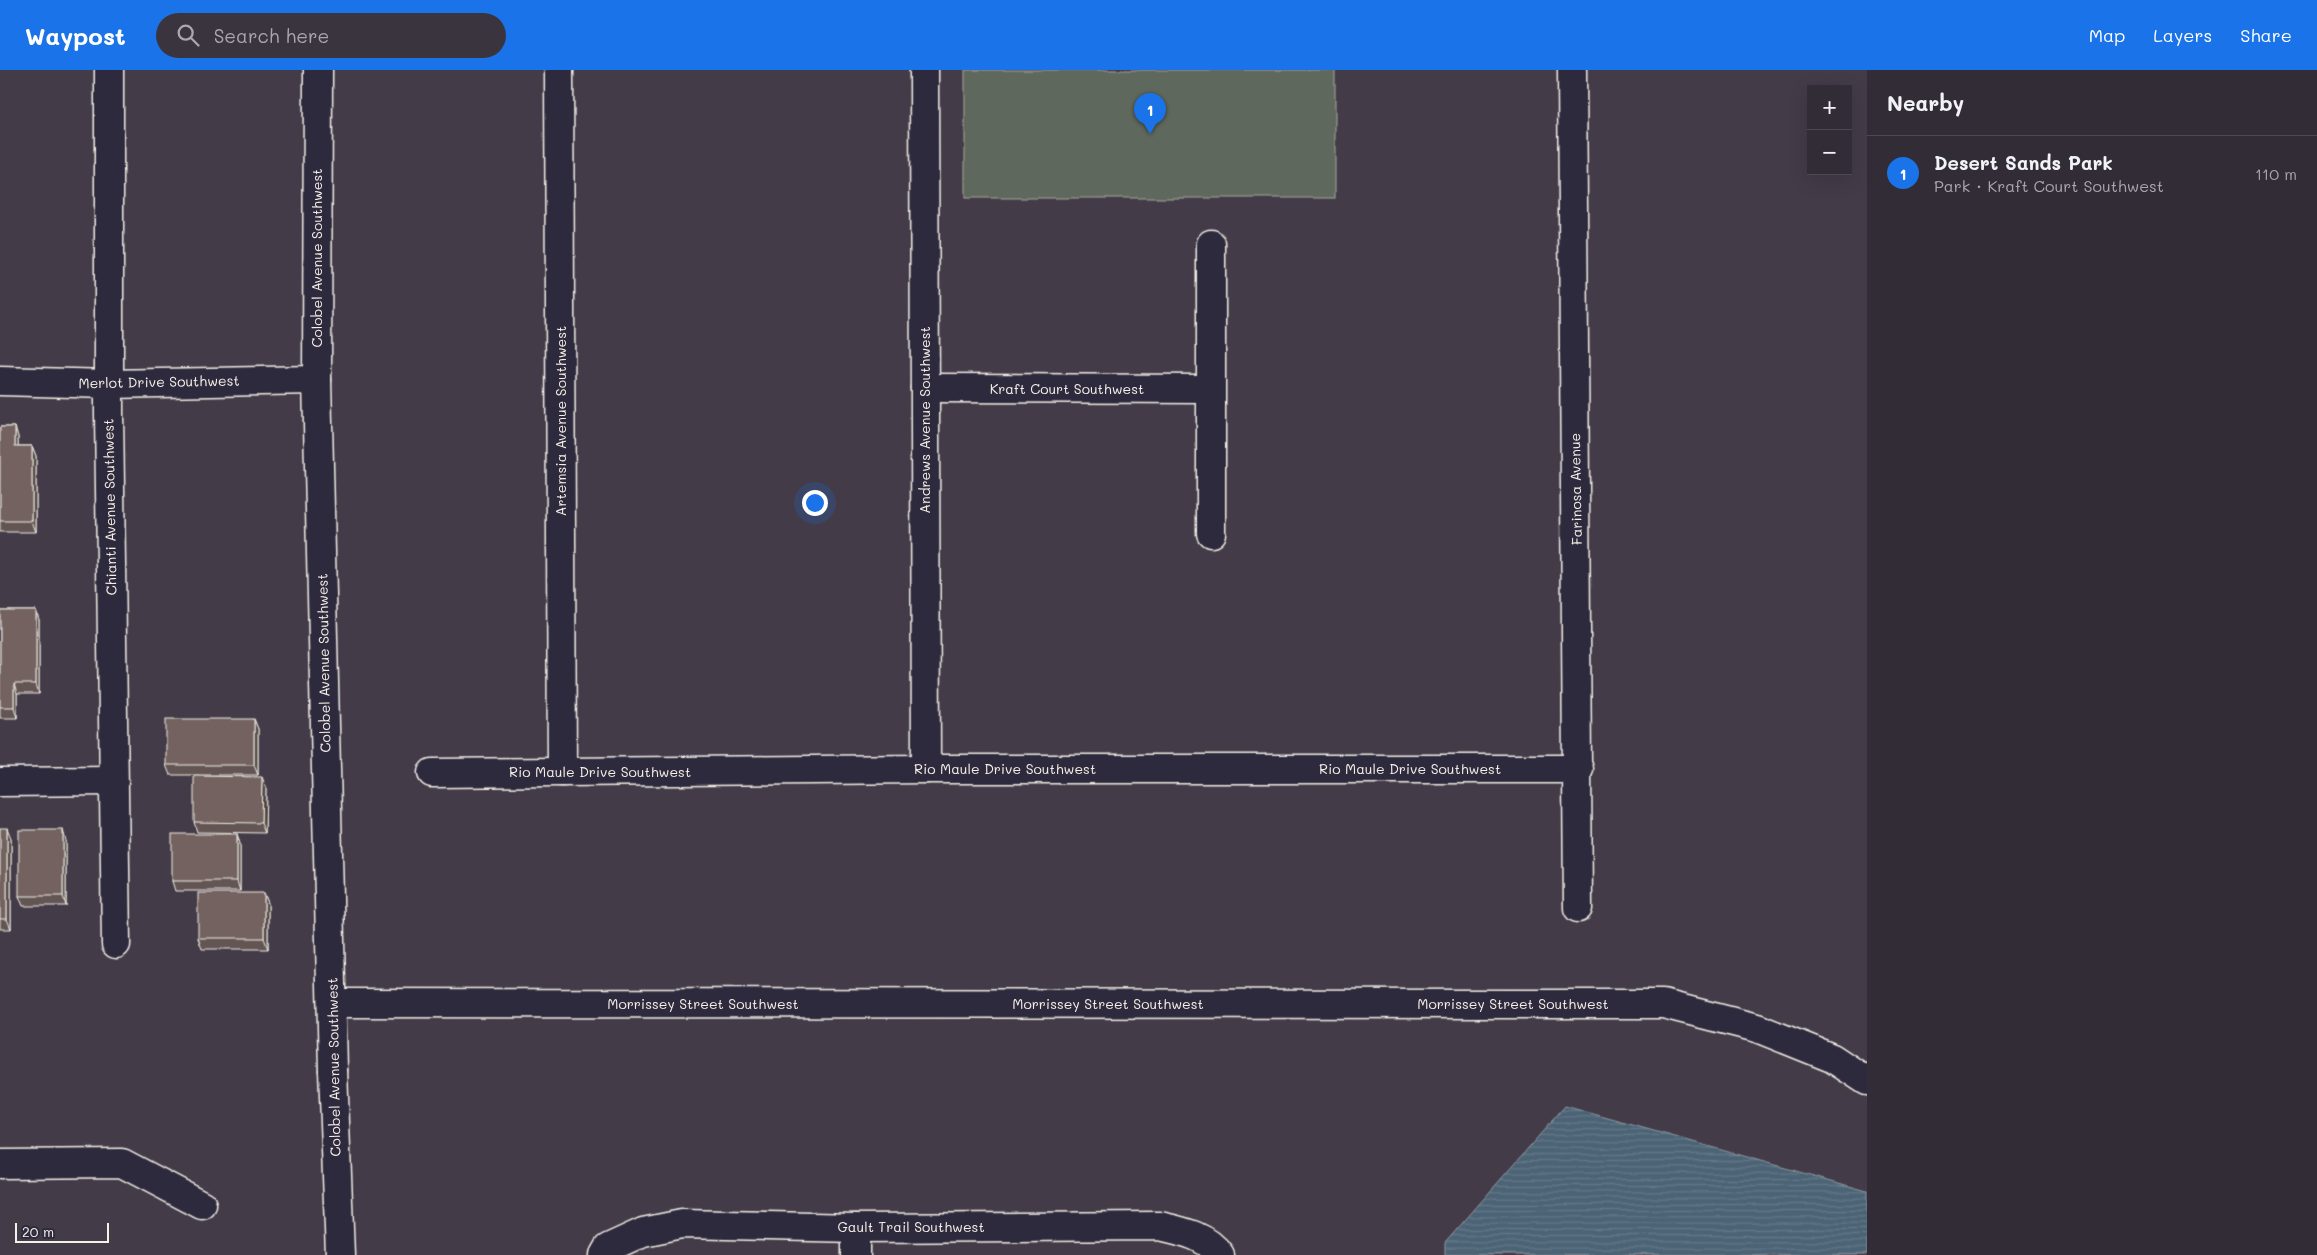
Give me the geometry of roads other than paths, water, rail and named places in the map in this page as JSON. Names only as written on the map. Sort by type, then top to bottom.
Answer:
[{"type":"street","name":"Chianti Avenue Southwest","points":[[109,70],[109,384],[116,944]]},
{"type":"street","name":"Colobel Avenue Southwest","points":[[318,70],[317,380],[333,1004],[333,1070],[340,1255]]},
{"type":"street","name":"Artemsia Avenue Southwest","points":[[559,70],[562,772]]},
{"type":"street","name":"Andrews Avenue Southwest","points":[[924,70],[926,769]]},
{"type":"street","name":"Farinosa Avenue","points":[[1572,70],[1579,769],[1578,908]]},
{"type":"street","points":[[1211,244],[1209,389],[1211,533]]},
{"type":"street","name":"Merlot Drive Southwest","points":[[0,381],[109,384],[317,380]]},
{"type":"street","name":"Kraft Court Southwest","points":[[925,388],[1209,389]]},
{"type":"street","name":"Rio Maule Drive Southwest","points":[[432,773],[926,769],[1579,769]]},
{"type":"street","points":[[0,782],[113,781]]},
{"type":"street","name":"Morrissey Street Southwest","points":[[333,1004],[1663,1004],[1757,1028],[1832,1058],[1867,1081]]},
{"type":"street","points":[[0,1164],[122,1163],[202,1205]]},
{"type":"street","name":"Gault Trail Southwest","points":[[606,1251],[643,1232],[682,1224],[856,1228],[1160,1226],[1190,1233],[1217,1251]]},
{"type":"street","points":[[856,1228],[856,1255]]},
{"type":"water","points":[[1565,1106],[1867,1191],[1867,1255],[1445,1255],[1445,1243]]},
{"type":"place","name":"Desert Sands Park","points":[[1150,134]]}]
